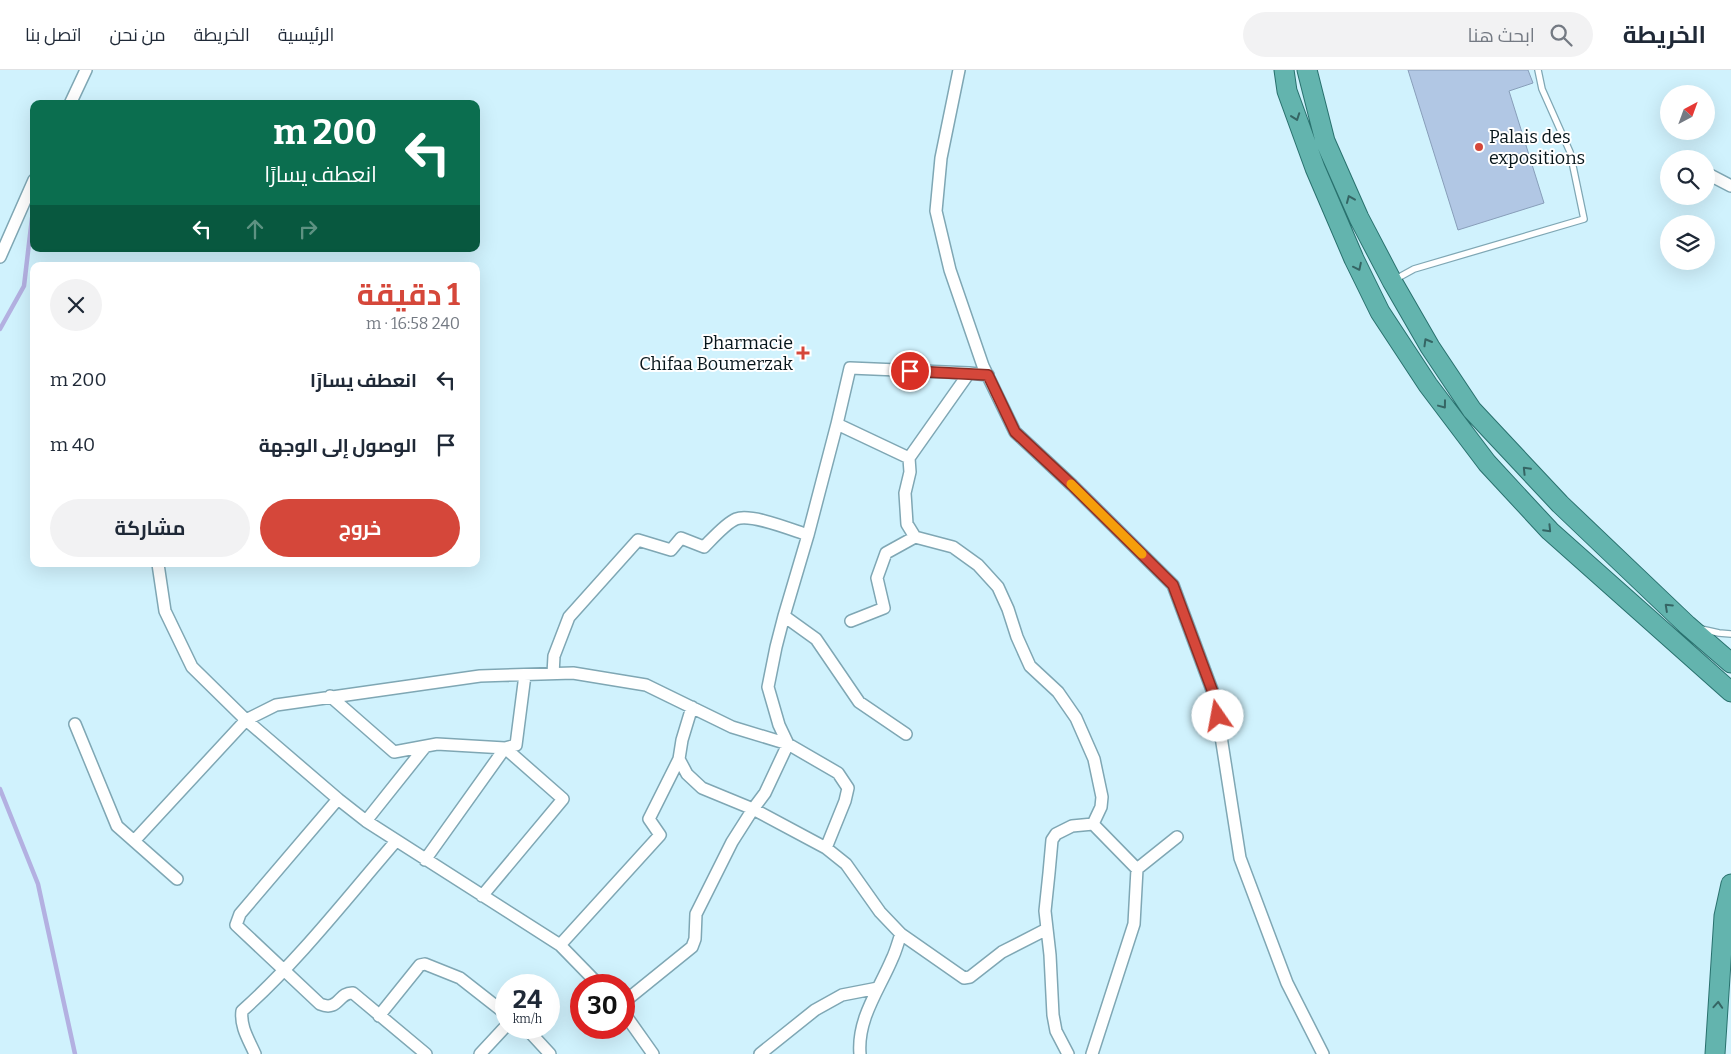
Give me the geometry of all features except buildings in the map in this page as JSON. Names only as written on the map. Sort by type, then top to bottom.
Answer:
[{"type":"highway","points":[[1284,70],[1287,91],[1312,160],[1354,259],[1380,312],[1428,385],[1487,463],[1550,531],[1731,692]]},
{"type":"highway","points":[[1307,70],[1326,141],[1359,218],[1430,347],[1472,410],[1518,462],[1560,504],[1687,625],[1731,663]]},
{"type":"highway","points":[[1715,1054],[1724,916],[1731,884]]},
{"type":"street","points":[[72,100],[86,70]]},
{"type":"street","points":[[959,70],[941,158],[936,211],[950,270],[988,375],[1015,432],[1072,485],[1173,585],[1215,698],[1240,858],[1287,983],[1323,1054]]},
{"type":"street","points":[[1715,178],[1731,186]]},
{"type":"street","points":[[0,257],[30,189]]},
{"type":"street","points":[[635,993],[692,947],[695,939],[696,914],[732,842],[765,793],[788,744],[779,724],[768,687],[776,647],[808,535],[850,368],[988,375]]},
{"type":"street","points":[[915,537],[907,524],[905,493],[910,472],[909,458],[969,373]]},
{"type":"street","points":[[837,424],[909,458]]},
{"type":"street","points":[[553,674],[554,656],[569,617],[638,540],[671,550],[681,538],[704,547],[720,531],[736,519],[755,518],[808,535]]},
{"type":"street","points":[[851,621],[884,608],[878,578],[886,553],[915,537],[953,547],[978,565],[998,587],[1030,666],[1058,692],[1076,718],[1094,759],[1102,797],[1101,807],[1093,824]]},
{"type":"street","points":[[158,567],[165,610],[192,667],[246,720],[366,821],[560,945],[588,974]]},
{"type":"street","points":[[784,616],[816,639],[859,702],[906,734]]},
{"type":"street","points":[[134,841],[246,720],[276,705],[480,676],[573,674],[646,684],[732,727],[788,744],[838,773],[848,788],[846,801],[826,848]]},
{"type":"street","points":[[330,696],[394,752],[438,744],[505,748],[516,745],[525,675]]},
{"type":"street","points":[[560,945],[660,835],[650,819],[679,759],[682,740],[692,706]]},
{"type":"street","points":[[75,724],[117,826],[177,879]]},
{"type":"street","points":[[366,821],[425,747]]},
{"type":"street","points":[[426,860],[505,748]]},
{"type":"street","points":[[482,896],[563,799],[505,748]]},
{"type":"street","points":[[679,759],[688,774],[702,788],[753,809],[826,848],[846,864],[880,912],[901,934],[964,978],[970,977],[1002,952],[1047,929]]},
{"type":"street","points":[[338,799],[236,921],[236,924],[320,1004],[327,1007],[332,1006],[350,992],[353,993],[426,1054]]},
{"type":"street","points":[[1093,824],[1137,869]]},
{"type":"street","points":[[1068,1054],[1056,1031],[1045,911],[1052,840],[1062,829],[1093,824]]},
{"type":"street","points":[[1092,1054],[1134,924],[1137,869],[1177,836]]},
{"type":"street","points":[[255,1054],[244,1029],[241,1019],[242,1011],[284,971],[396,841]]},
{"type":"street","points":[[860,1054],[863,1024],[901,934]]},
{"type":"street","points":[[379,1016],[420,965],[425,964],[460,978],[495,1005]]},
{"type":"street","points":[[760,1054],[822,1006],[842,995],[878,988]]},
{"type":"street","points":[[635,1029],[653,1054]]},
{"type":"street","points":[[480,1054],[495,1038]]},
{"type":"street","points":[[536,1039],[550,1054]]},
{"type":"lane","points":[[1392,281],[1414,269],[1584,219],[1570,152],[1542,89],[1538,70]]},
{"type":"lane","points":[[1687,625],[1731,634]]},
{"type":"waterway","points":[[0,329],[24,286],[30,235]]},
{"type":"waterway","points":[[0,789],[38,884],[75,1054]]},
{"type":"slow traffic","points":[[1071,484],[1142,554]]},
{"type":"place","name":"Palais des expositions","points":[[1479,147]]},
{"type":"place","name":"Pharmacie Chifaa Boumerzak","points":[[803,353]]},
{"type":"route","points":[[910,371],[988,375],[1015,432],[1072,485],[1173,585],[1215,698],[1218,716]]}]
